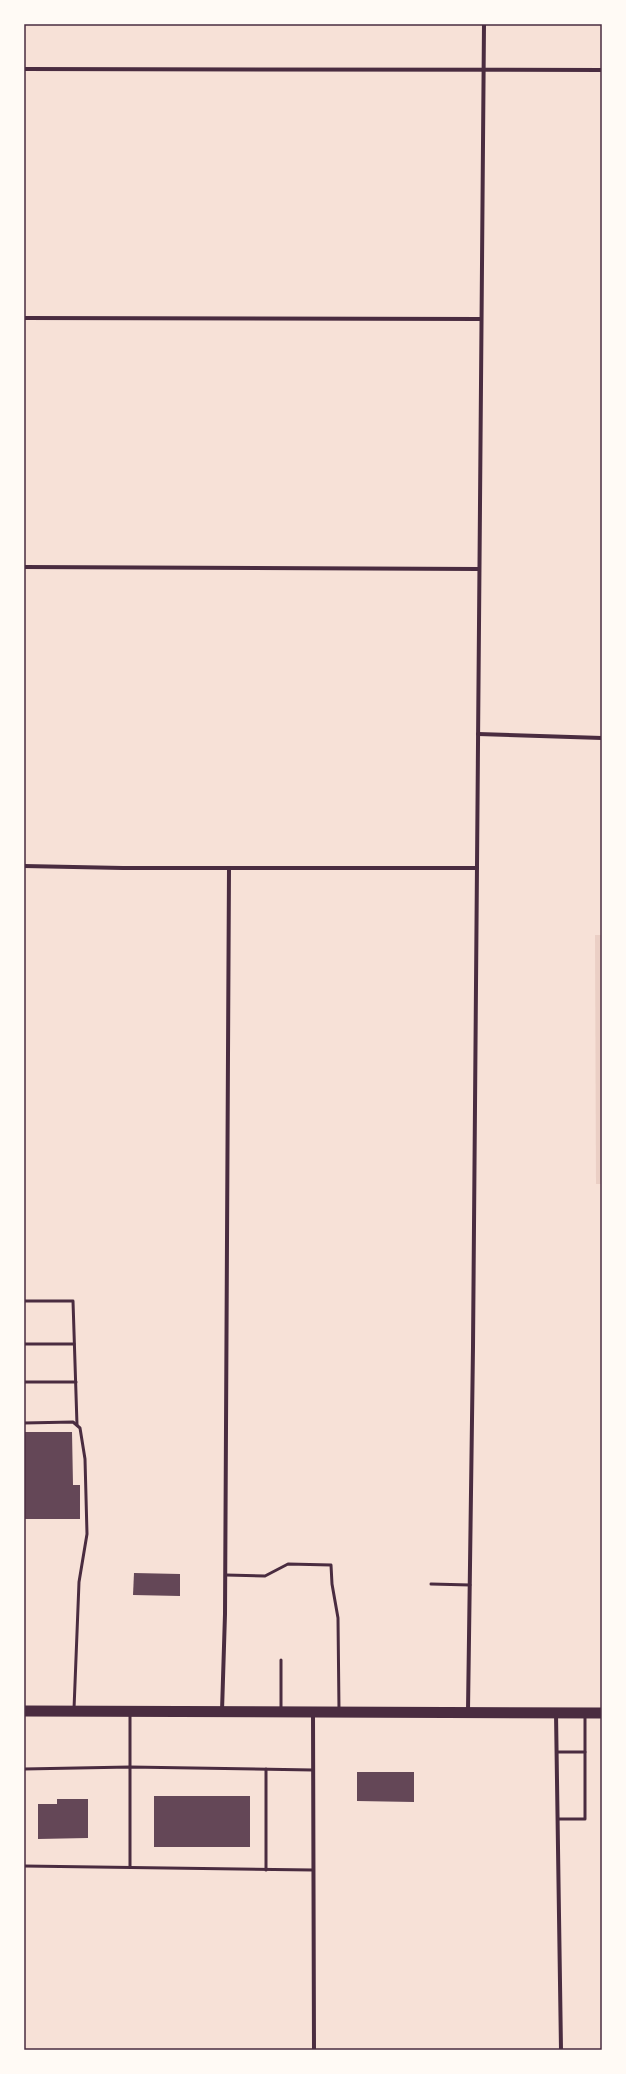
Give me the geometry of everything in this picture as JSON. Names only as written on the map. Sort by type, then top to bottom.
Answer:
[{"type":"highway","points":[[24,1711],[602,1713]]},
{"type":"street","points":[[468,1712],[484,24]]},
{"type":"street","points":[[24,69],[602,70]]},
{"type":"street","points":[[24,318],[481,318]]},
{"type":"street","points":[[24,567],[479,569]]},
{"type":"street","points":[[478,734],[602,738]]},
{"type":"street","points":[[24,866],[477,868]]},
{"type":"street","points":[[222,1712],[226,1575],[229,868]]},
{"type":"street","points":[[313,1711],[314,2050]]},
{"type":"street","points":[[556,1713],[561,2050]]},
{"type":"lane","points":[[24,1301],[73,1301],[77,1426]]},
{"type":"lane","points":[[24,1344],[74,1344]]},
{"type":"lane","points":[[24,1382],[76,1382]]},
{"type":"lane","points":[[24,1423],[74,1422],[80,1428],[85,1459],[87,1534],[79,1582],[74,1711]]},
{"type":"lane","points":[[226,1575],[265,1576],[288,1564],[331,1565],[332,1584],[338,1618],[338,1711]]},
{"type":"lane","points":[[431,1584],[470,1585]]},
{"type":"lane","points":[[281,1660],[281,1711]]},
{"type":"lane","points":[[130,1711],[130,1867]]},
{"type":"lane","points":[[558,1820],[585,1819],[585,1713]]},
{"type":"lane","points":[[557,1752],[585,1752]]},
{"type":"lane","points":[[24,1769],[130,1767],[313,1770]]},
{"type":"lane","points":[[266,1769],[266,1870]]},
{"type":"lane","points":[[24,1866],[313,1870]]},
{"type":"shaded area","points":[[595,935],[602,935],[602,1184],[596,1184]]},
{"type":"building","points":[[24,1432],[72,1432],[73,1485],[80,1485],[80,1519],[24,1519]]},
{"type":"building","points":[[134,1573],[180,1574],[180,1596],[133,1595]]},
{"type":"building","points":[[357,1772],[414,1772],[414,1802],[357,1801]]},
{"type":"building","points":[[154,1796],[250,1796],[250,1847],[154,1847]]},
{"type":"building","points":[[57,1799],[88,1799],[88,1838],[38,1839],[38,1804],[57,1804]]}]
